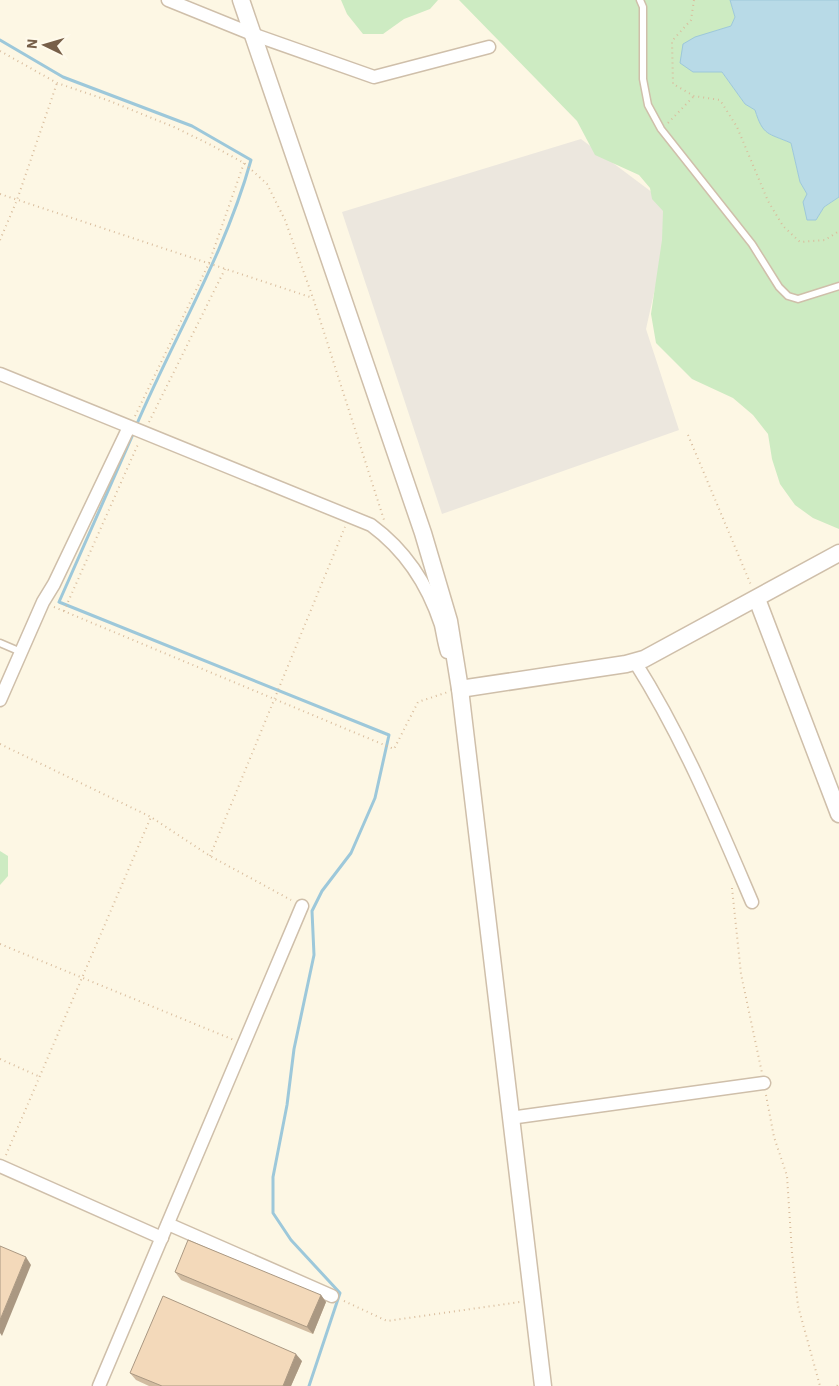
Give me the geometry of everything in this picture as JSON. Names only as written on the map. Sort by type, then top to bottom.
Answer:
[{"type":"street","points":[[168,0],[252,34],[374,77],[489,47]]},
{"type":"street","points":[[240,0],[423,533],[449,621],[460,689],[543,1386]]},
{"type":"street","points":[[0,374],[371,525],[390,539],[422,579],[440,625],[447,652],[454,652]]},
{"type":"street","points":[[0,700],[43,602],[54,584],[129,428]]},
{"type":"street","points":[[460,689],[635,662],[682,640],[839,554]]},
{"type":"street","points":[[757,599],[837,805]]},
{"type":"street","points":[[635,662],[657,696],[708,797],[752,902]]},
{"type":"street","points":[[99,1386],[302,906]]},
{"type":"street","points":[[510,1118],[764,1083]]},
{"type":"street","points":[[0,1166],[162,1238]]},
{"type":"street","points":[[168,1224],[332,1296]]},
{"type":"lane","points":[[640,0],[643,7],[642,79],[648,106],[661,129],[752,244],[779,287],[788,296],[798,299],[839,286]]},
{"type":"lane","points":[[0,643],[21,652]]},
{"type":"path","points":[[694,0],[691,20],[672,41],[673,84],[694,96],[720,100],[737,127],[768,201],[783,226],[800,242],[825,240],[839,231]]},
{"type":"path","points":[[0,51],[57,83],[174,127],[244,163],[266,184],[285,220],[313,298],[390,539]]},
{"type":"path","points":[[0,240],[17,200],[57,83]]},
{"type":"path","points":[[661,129],[694,96]]},
{"type":"path","points":[[129,428],[209,263],[244,163]]},
{"type":"path","points":[[0,194],[313,298]]},
{"type":"path","points":[[688,435],[757,599]]},
{"type":"path","points":[[210,856],[276,699],[349,515]]},
{"type":"path","points":[[43,602],[394,749],[418,702],[460,689]]},
{"type":"path","points":[[0,744],[151,817],[210,856],[302,906]]},
{"type":"path","points":[[0,1166],[151,817]]},
{"type":"path","points":[[732,884],[741,974],[774,1138],[787,1176],[792,1253],[798,1306],[820,1386]]},
{"type":"path","points":[[0,944],[244,1045]]},
{"type":"path","points":[[0,1059],[38,1076]]},
{"type":"path","points":[[332,1296],[364,1309],[387,1322],[533,1300]]},
{"type":"shaded area","points":[[581,139],[673,208],[646,329],[679,430],[442,514],[342,212]]},
{"type":"green space","points":[[341,0],[438,0],[430,9],[404,19],[383,34],[363,34],[347,14]]},
{"type":"green space","points":[[459,0],[730,0],[735,17],[731,26],[715,31],[693,72],[722,72],[745,104],[755,110],[764,129],[772,135],[791,143],[800,182],[807,194],[816,220],[824,207],[839,197],[839,529],[813,518],[795,505],[780,484],[772,459],[768,434],[753,415],[733,398],[692,379],[656,343],[651,314],[662,240],[663,211],[652,199],[650,188],[639,175],[595,155],[577,121]]},
{"type":"green space","points":[[0,851],[8,856],[8,876],[0,885]]},
{"type":"water","points":[[730,0],[839,0],[839,197],[824,207],[816,220],[807,220],[803,202],[807,194],[800,182],[791,143],[772,135],[764,129],[755,110],[745,104],[722,72],[693,72],[680,63],[683,44],[695,37],[731,26],[735,17]]},
{"type":"building","points":[[188,1240],[321,1295],[307,1327],[175,1272]]},
{"type":"building","points":[[0,1246],[26,1257],[0,1320]]},
{"type":"building","points":[[163,1296],[296,1354],[283,1386],[162,1386],[130,1373]]},
{"type":"waterway","points":[[0,40],[63,77],[192,126],[251,160],[240,195],[213,262],[136,426]]},
{"type":"waterway","points":[[134,432],[59,602],[389,735],[375,798],[351,853],[322,891],[312,911],[314,955],[294,1049],[287,1105],[273,1177],[273,1213],[291,1240],[340,1293],[309,1386]]}]
